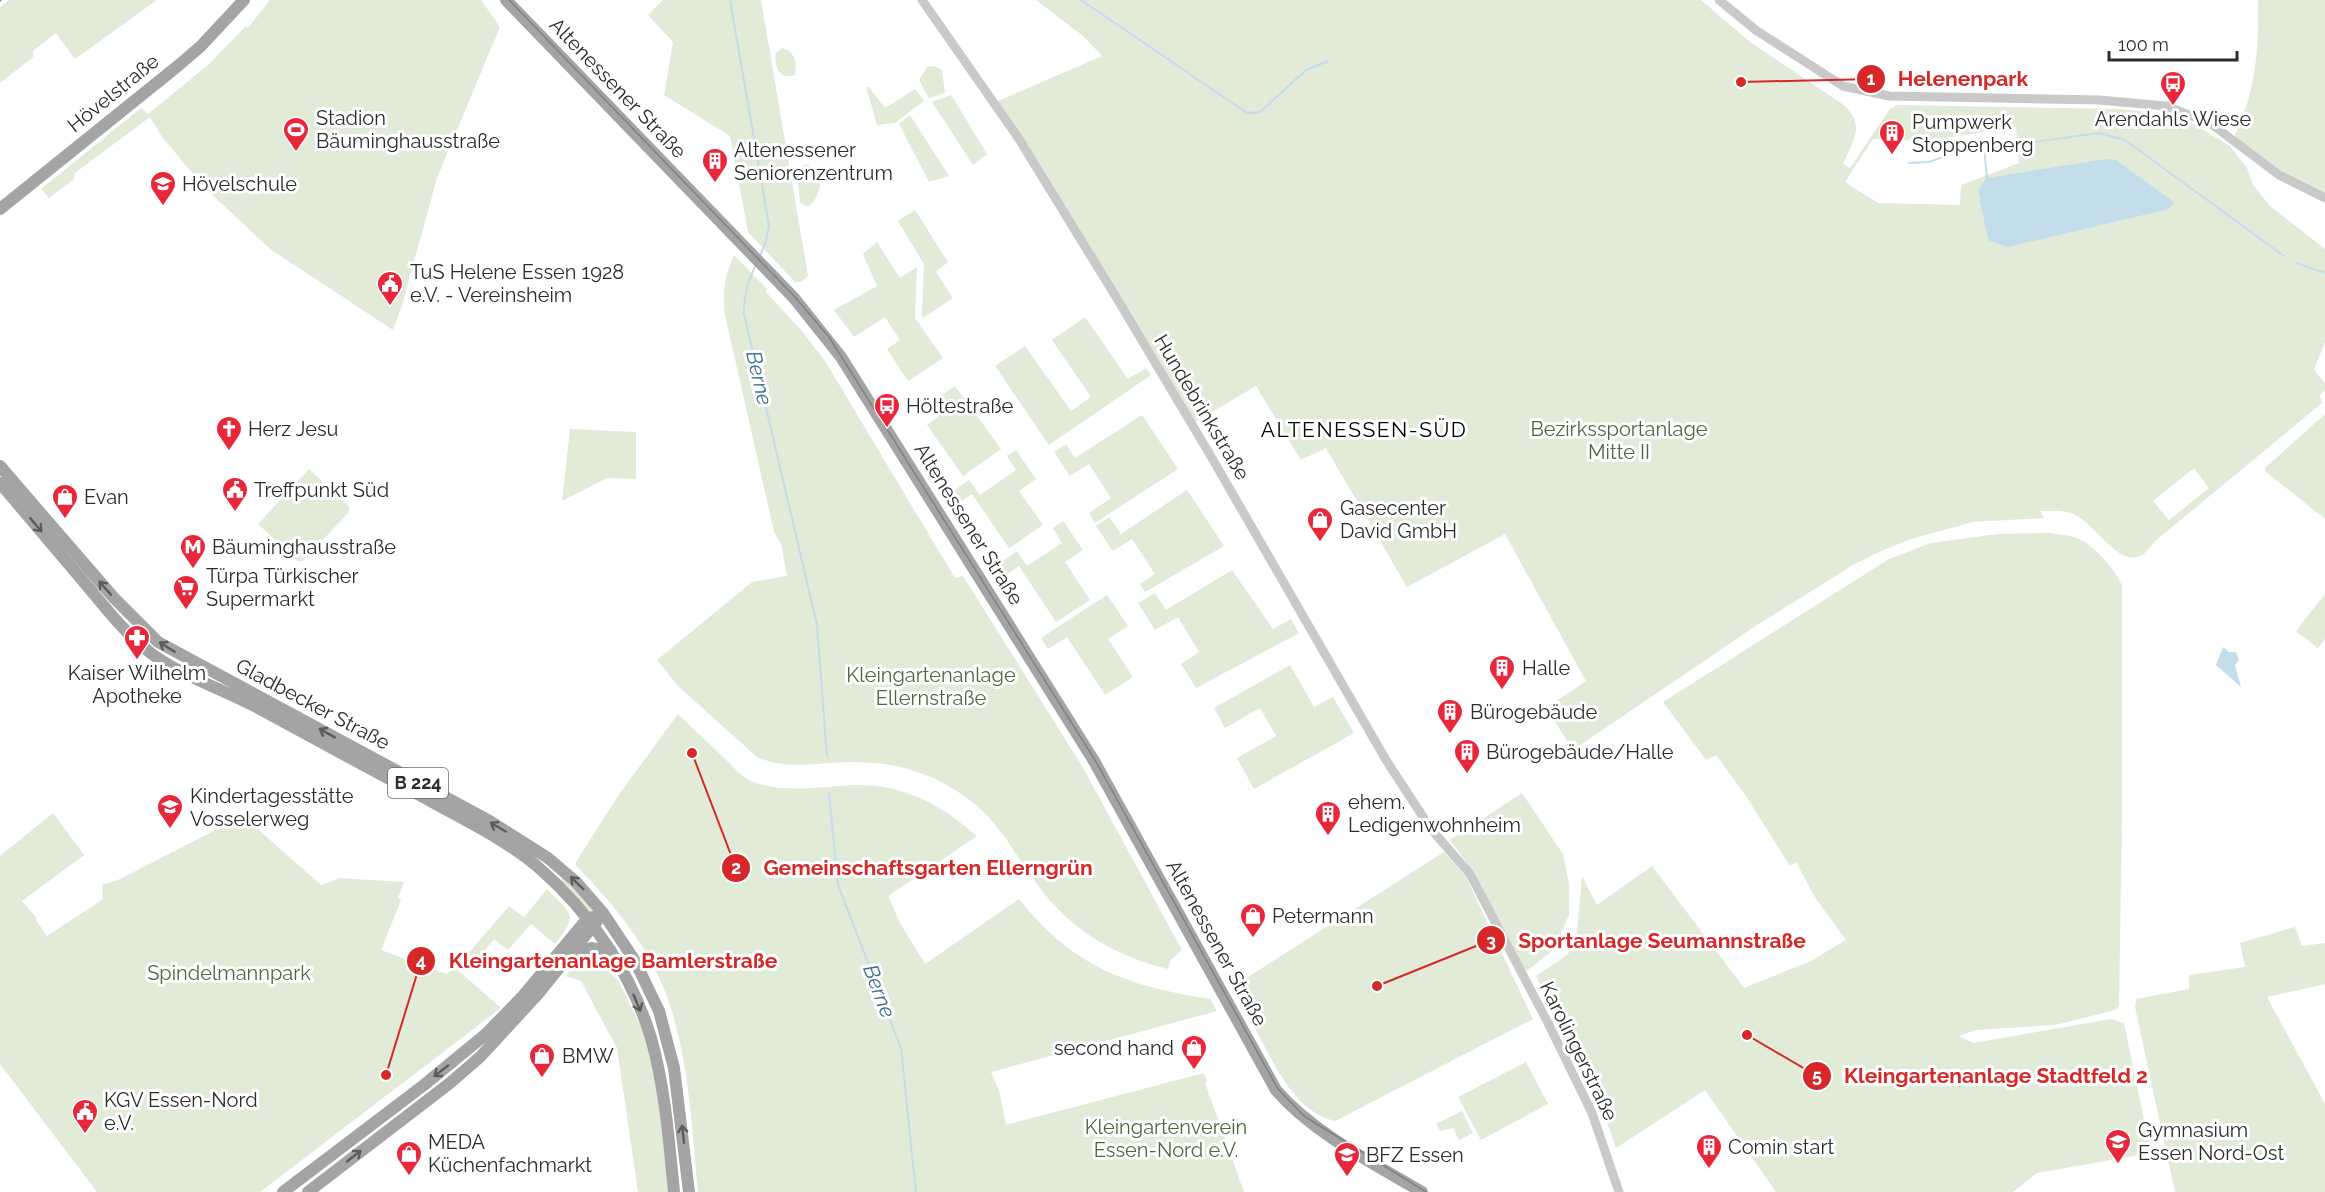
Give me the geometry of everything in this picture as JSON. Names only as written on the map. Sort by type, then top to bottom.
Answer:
[{"type":"main road","name":"Hövelstraße","points":[[0,209],[179,65],[201,46],[244,0]]},
{"type":"main road","name":"Altenessener Straße","points":[[506,0],[814,321],[841,357],[1094,760],[1268,1076],[1289,1104],[1317,1128],[1422,1192]]},
{"type":"main road","name":"Gladbecker Straße","points":[[0,466],[114,598],[158,642],[519,839],[548,858],[576,882],[603,913],[635,961],[648,986],[665,1029],[674,1068],[689,1192]]},
{"type":"main road","name":"Gladbecker Straße","points":[[0,483],[120,624],[150,652],[187,675],[253,705],[510,847],[536,866],[578,909],[611,951],[627,980],[651,1038],[669,1135],[674,1192]]},
{"type":"main road","points":[[577,931],[578,909]]},
{"type":"main road","points":[[283,1192],[486,1034],[522,998],[577,931],[603,913]]},
{"type":"main road","points":[[308,1192],[480,1057],[570,955],[590,923]]},
{"type":"main road","points":[[570,955],[591,948],[611,951]]},
{"type":"main road","points":[[486,1034],[490,1039],[503,1033]]},
{"type":"main road","points":[[471,1047],[480,1057]]},
{"type":"main road","points":[[302,1192],[304,1176]]},
{"type":"street","name":"Hundebrinkstraße","points":[[922,0],[1018,139],[1110,288],[1209,453],[1386,760],[1439,840]]},
{"type":"street","points":[[1719,0],[1757,31],[1842,86],[1889,96],[2099,100],[2166,106],[2210,123],[2279,175],[2325,198]]},
{"type":"street","name":"Karolingerstraße","points":[[1439,840],[1470,874],[1552,1032],[1596,1124],[1619,1192]]},
{"type":"green space","points":[[9,0],[157,0],[75,59],[56,33],[33,51],[33,57],[0,83],[0,7]]},
{"type":"green space","points":[[270,0],[481,0],[500,27],[437,178],[403,302],[393,330],[270,249],[204,187],[162,137],[150,117],[75,173],[74,179],[49,198],[41,189],[141,108],[148,114],[208,65],[246,26],[248,28]]},
{"type":"green space","points":[[663,0],[761,0],[808,276],[801,282],[795,282],[748,232],[730,136],[664,95],[673,42],[648,15]]},
{"type":"green space","name":"Bezirkssportanlage Mitte II","points":[[1036,0],[1701,0],[1750,42],[1844,105],[1855,120],[1856,127],[1854,140],[1843,164],[1850,168],[1890,109],[1896,105],[2119,109],[2158,113],[2192,123],[2230,146],[2247,168],[2253,185],[2270,206],[2325,249],[2325,342],[2314,370],[2325,383],[2325,390],[2320,395],[2322,403],[2154,542],[2144,553],[2134,557],[2125,556],[2077,516],[2059,511],[2040,511],[2044,518],[1973,522],[1914,538],[1853,565],[1757,625],[1573,750],[1546,708],[1586,681],[1505,534],[1407,587],[1326,448],[1301,460],[1256,386],[1195,422],[998,101],[1102,56],[1083,36]],"holes":[[[2016,127],[2019,163],[1961,185],[1960,205],[1878,203],[1845,182],[1873,139],[1925,141]],[[2194,468],[2209,488],[2169,520],[2153,501]]]},
{"type":"green space","points":[[2258,0],[2325,0],[2325,193],[2289,176],[2234,137],[2247,103],[2255,70]]},
{"type":"green space","points":[[782,48],[790,52],[794,58],[795,75],[785,76],[777,67],[776,53]]},
{"type":"green space","points":[[934,66],[942,70],[945,93],[929,98],[919,80],[927,67]]},
{"type":"green space","points":[[866,87],[869,87],[885,108],[915,89],[924,101],[895,123],[877,125]]},
{"type":"green space","points":[[951,95],[987,154],[973,165],[932,102]]},
{"type":"green space","points":[[910,115],[949,176],[929,182],[899,124]]},
{"type":"green space","points":[[806,164],[818,170],[820,174],[817,195],[808,207],[800,203],[797,169]]},
{"type":"green space","points":[[915,210],[948,262],[936,272],[953,298],[923,318],[924,264],[898,221]]},
{"type":"green space","points":[[877,242],[900,278],[917,267],[915,318],[943,358],[908,381],[887,349],[900,340],[885,317],[854,337],[834,310],[877,286],[863,254]]},
{"type":"green space","name":"Kleingartenanlage Ellernstraße","points":[[734,255],[767,289],[766,292],[801,330],[825,361],[955,578],[963,576],[1082,766],[1182,950],[1170,961],[1168,969],[1115,950],[1069,920],[1043,892],[995,824],[971,801],[955,790],[917,772],[889,765],[847,762],[790,765],[757,757],[679,687],[657,660],[752,582],[787,576],[781,544],[774,532],[725,315],[725,284]]},
{"type":"green space","points":[[1085,317],[1128,379],[1146,368],[1151,375],[1049,445],[995,366],[1025,346],[1071,411],[1091,397],[1052,340]]},
{"type":"green space","points":[[955,386],[1001,449],[963,476],[927,425],[938,417],[929,404]]},
{"type":"green space","points":[[2325,414],[2325,519],[2265,471],[2265,468]]},
{"type":"green space","points":[[1142,415],[1178,469],[1095,523],[1089,513],[1111,498],[1089,464],[1070,476],[1054,452],[1066,444],[1075,458]]},
{"type":"green space","points":[[570,429],[636,432],[636,479],[607,478],[562,501]]},
{"type":"green space","points":[[1016,450],[1036,479],[1019,491],[1043,525],[1009,548],[972,494],[956,505],[949,494],[969,480],[980,495],[1016,470],[1007,456]]},
{"type":"green space","points":[[309,469],[349,506],[349,512],[303,561],[298,561],[258,524]]},
{"type":"green space","points":[[1187,490],[1224,546],[1145,592],[1140,584],[1155,574],[1132,539],[1113,551],[1096,526],[1109,517],[1121,534]]},
{"type":"green space","points":[[1063,521],[1083,550],[1065,562],[1090,600],[1056,622],[1019,566],[1003,577],[995,566],[1017,551],[1027,566],[1062,543],[1053,528]]},
{"type":"green space","points":[[2050,533],[2085,542],[2104,559],[2122,585],[2119,1006],[2115,1010],[2055,1025],[1976,1030],[1959,1036],[1973,1043],[2111,1019],[2124,1023],[2151,1153],[2037,1173],[2013,1192],[1776,1192],[1705,1090],[1616,1148],[1601,1105],[1536,976],[1566,956],[1576,941],[1582,876],[1597,905],[1652,866],[1744,988],[1811,961],[1846,940],[1814,896],[1796,862],[1790,866],[1746,796],[1716,755],[1706,760],[1663,702],[1889,559],[1931,543],[1998,534]]},
{"type":"green space","points":[[1232,570],[1273,629],[1291,619],[1299,633],[1196,688],[1181,664],[1199,652],[1178,617],[1155,630],[1138,603],[1155,593],[1166,610]]},
{"type":"green space","points":[[2325,594],[2325,639],[2318,648],[2296,631]]},
{"type":"green space","points":[[1107,595],[1128,626],[1108,639],[1133,677],[1105,695],[1067,637],[1048,649],[1041,638]]},
{"type":"green space","points":[[1290,665],[1314,707],[1333,697],[1354,733],[1254,789],[1237,758],[1276,736],[1260,708],[1225,728],[1214,708]]},
{"type":"green space","name":"Kleingartenverein Essen-Nord e.V.","points":[[678,714],[741,775],[756,783],[784,788],[857,785],[891,788],[936,806],[977,836],[888,896],[900,923],[925,964],[1019,899],[1060,941],[1081,957],[1104,970],[1127,980],[1180,994],[1210,999],[1217,1011],[991,1072],[999,1090],[1006,1125],[1204,1073],[1207,1081],[1205,1083],[1244,1192],[698,1192],[685,1072],[669,1002],[642,946],[618,912],[576,866],[576,862],[620,793]]},
{"type":"green space","points":[[1522,793],[1563,854],[1569,884],[1569,915],[1554,949],[1526,972],[1474,873],[1450,840]]},
{"type":"green space","name":"Spindelmannpark","points":[[53,813],[84,855],[22,901],[37,918],[36,920],[47,936],[103,899],[102,885],[118,880],[243,816],[321,885],[340,878],[404,882],[398,898],[401,900],[381,950],[446,974],[455,969],[509,906],[524,917],[547,889],[567,910],[570,920],[555,944],[531,924],[508,950],[494,939],[480,957],[468,960],[459,971],[501,1008],[260,1192],[97,1192],[0,1064],[0,856]]},
{"type":"green space","points":[[1444,852],[1466,877],[1533,1019],[1335,1121],[1320,1116],[1307,1107],[1285,1082],[1242,1007],[1235,988],[1237,984]]},
{"type":"green space","points":[[562,876],[592,907],[591,916],[564,887]]},
{"type":"green space","points":[[2295,927],[2302,946],[2325,943],[2325,984],[2267,997],[2325,1104],[2325,1192],[2175,1192],[2135,1007],[2136,999],[2189,989],[2189,975],[2245,967],[2240,943]]},
{"type":"green space","points":[[590,958],[601,960],[619,982],[648,1040],[655,1070],[672,1192],[638,1192],[617,1048],[581,981],[565,976],[578,962]]},
{"type":"green space","points":[[1526,1062],[1548,1104],[1481,1140],[1458,1097]]},
{"type":"green space","points":[[1462,1111],[1473,1133],[1459,1140],[1453,1128],[1440,1131],[1436,1124]]},
{"type":"water","points":[[2106,159],[2116,160],[2174,202],[2169,209],[2007,247],[1988,240],[1978,190],[1987,178]]},
{"type":"water","points":[[2223,647],[2229,652],[2236,652],[2239,660],[2235,665],[2241,687],[2216,665]]},
{"type":"waterway","name":"Berne","points":[[730,0],[769,225],[760,256]]},
{"type":"waterway","points":[[1081,0],[1247,113],[1260,112],[1306,70],[1328,61]]},
{"type":"waterway","points":[[1962,152],[2099,133],[2125,140],[2284,256]]},
{"type":"waterway","points":[[1984,148],[1987,178]]},
{"type":"waterway","points":[[1909,163],[1929,162],[1953,153]]},
{"type":"waterway","points":[[2296,263],[2325,273]]},
{"type":"waterway","name":"Berne","points":[[756,264],[747,288],[744,314],[817,625],[827,757]]},
{"type":"waterway","name":"Berne","points":[[829,793],[838,885],[901,1048],[916,1192]]},
{"type":"tram line","points":[[509,0],[795,297],[829,337],[1095,760],[1278,1089],[1304,1116],[1426,1192]]},
{"type":"place","name":"Helenenpark","points":[[1741,82]]},
{"type":"place","name":"Arendahls Wiese","points":[[2173,107]]},
{"type":"place","name":"Stadion Bäuminghausstraße","points":[[296,153]]},
{"type":"place","name":"Pumpwerk Stoppenberg","points":[[1892,156]]},
{"type":"place","name":"Altenessener Seniorenzentrum","points":[[715,184]]},
{"type":"place","name":"Hövelschule","points":[[163,207]]},
{"type":"place","name":"TuS Helene Essen 1928 e.V. - Vereinsheim","points":[[390,307]]},
{"type":"place","name":"Höltestraße","points":[[887,429]]},
{"type":"place","name":"Herz Jesu","points":[[229,452]]},
{"type":"place","name":"Treffpunkt Süd","points":[[235,513]]},
{"type":"place","name":"Evan","points":[[65,520]]},
{"type":"place","name":"Gasecenter David GmbH","points":[[1320,543]]},
{"type":"place","name":"Bäuminghausstraße","points":[[193,570]]},
{"type":"place","name":"Türpa Türkischer Supermarkt","points":[[186,611]]},
{"type":"place","name":"Kaiser Wilhelm Apotheke","points":[[137,661]]},
{"type":"place","name":"Halle","points":[[1502,691]]},
{"type":"place","name":"Bürogebäude","points":[[1450,735]]},
{"type":"place","name":"Gemeinschaftsgarten Ellerngrün","points":[[692,753]]},
{"type":"place","name":"Bürogebäude/Halle","points":[[1467,775]]},
{"type":"place","name":"Kindertagesstätte Vosselerweg","points":[[170,830]]},
{"type":"place","name":"ehem. Ledigenwohnheim","points":[[1328,837]]},
{"type":"place","name":"Petermann","points":[[1253,939]]},
{"type":"place","name":"Sportanlage Seumannstraße","points":[[1377,986]]},
{"type":"place","name":"Kleingartenanlage Stadtfeld 2","points":[[1747,1035]]},
{"type":"place","name":"second hand","points":[[1194,1071]]},
{"type":"place","name":"Kleingartenanlage Bamlerstraße","points":[[386,1075]]},
{"type":"place","name":"BMW","points":[[542,1079]]},
{"type":"place","name":"KGV Essen-Nord e.V.","points":[[85,1135]]},
{"type":"place","name":"Gymnasium Essen Nord-Ost","points":[[2118,1165]]},
{"type":"place","name":"Comin start","points":[[1709,1170]]},
{"type":"place","name":"MEDA Küchenfachmarkt","points":[[409,1177]]},
{"type":"place","name":"BFZ Essen","points":[[1347,1178]]},
{"type":"district","name":"ALTENESSEN-SÜD","points":[[1364,430]]}]
